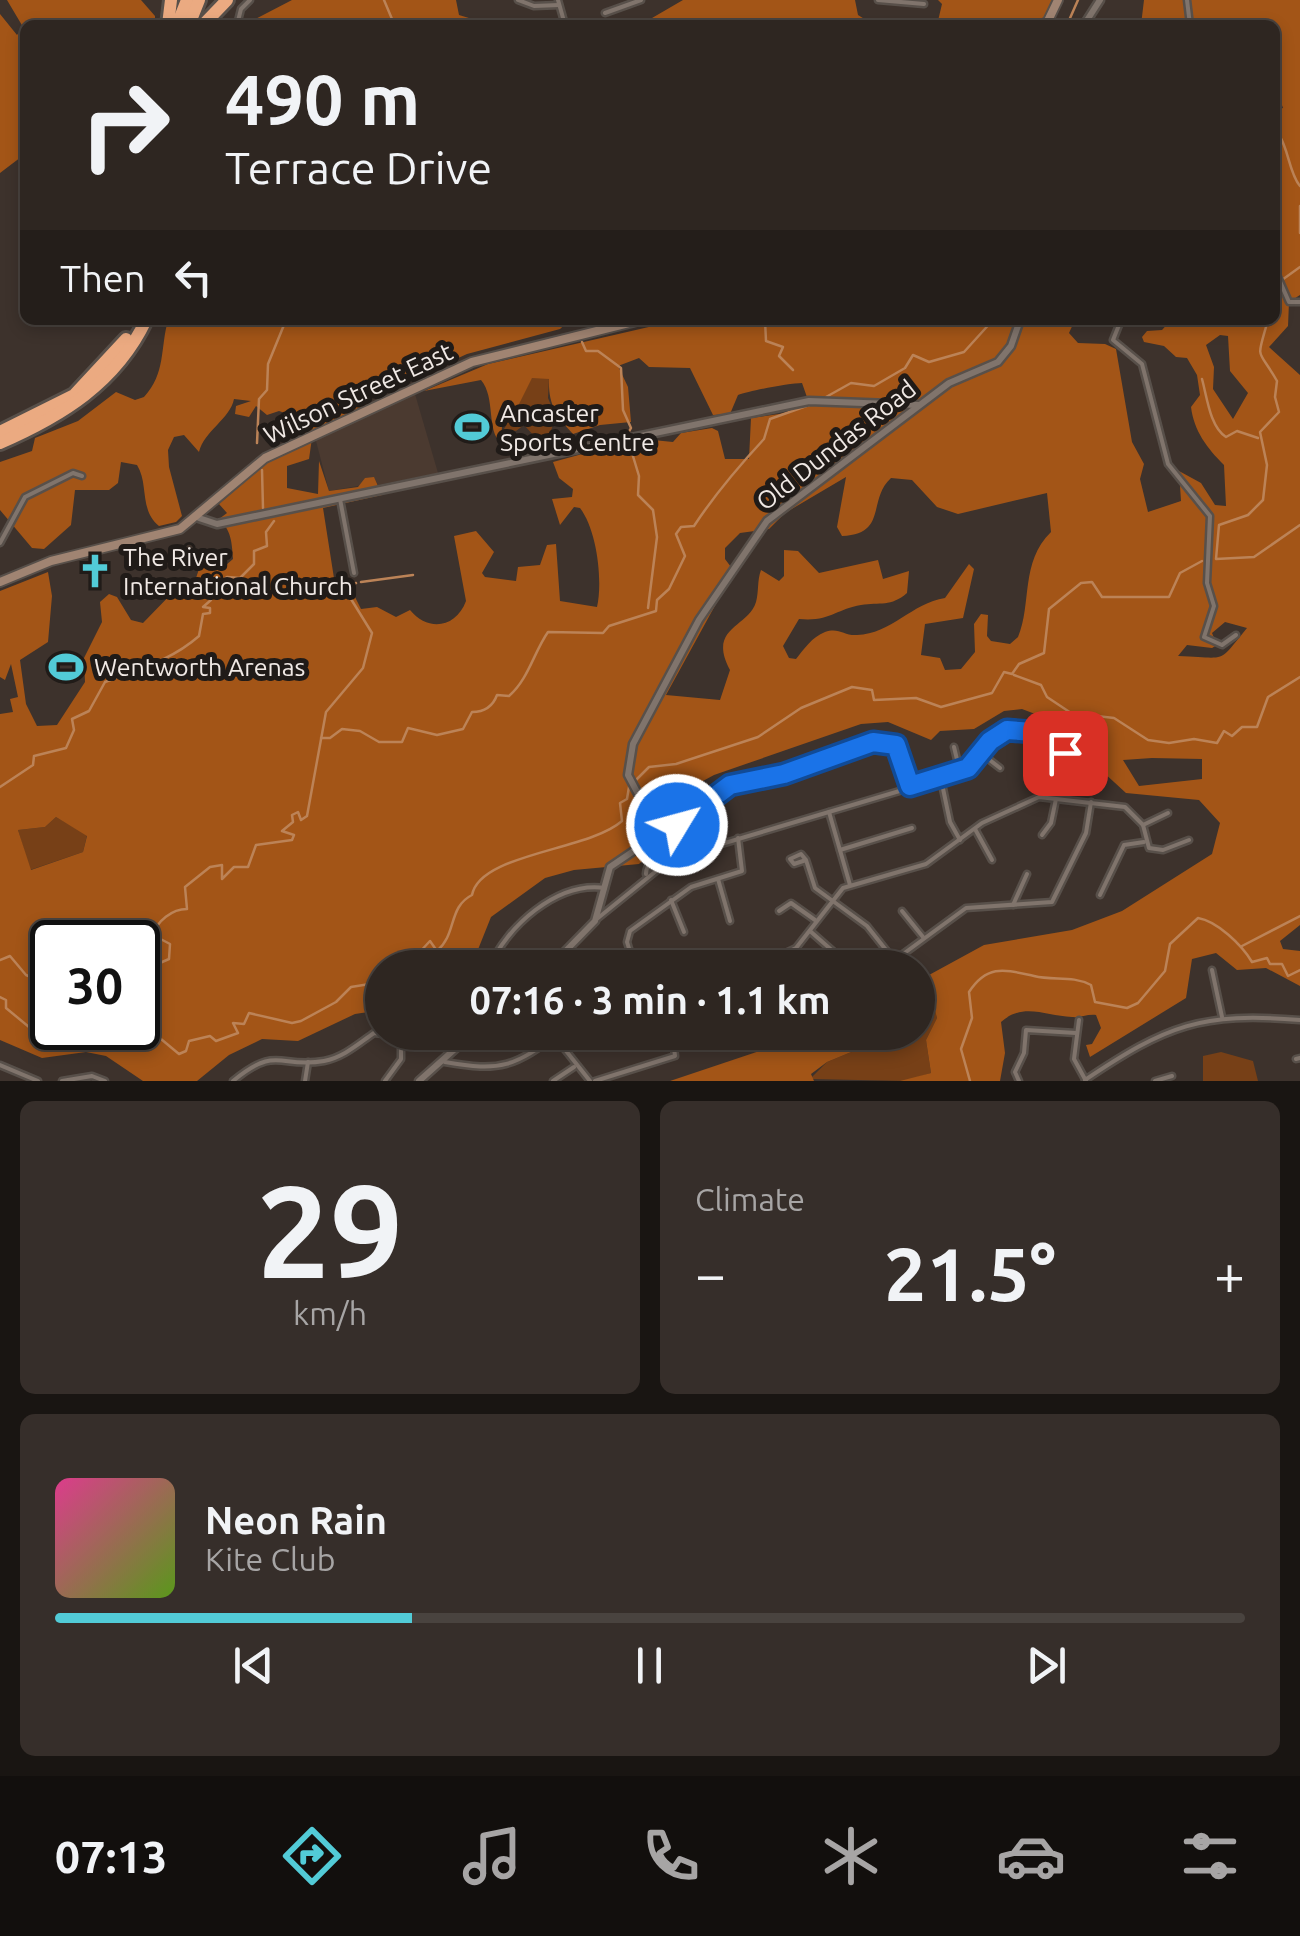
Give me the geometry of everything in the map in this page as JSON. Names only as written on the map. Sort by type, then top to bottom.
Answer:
[{"type":"highway","points":[[208,20],[226,0]]},
{"type":"highway","points":[[0,432],[74,395],[114,356],[134,325]]},
{"type":"highway","points":[[0,443],[58,416],[94,391],[122,359],[143,325]]},
{"type":"main road","name":"Wilson Street East","points":[[0,582],[51,561],[171,532],[199,518],[265,458],[472,362],[620,325]]},
{"type":"street","points":[[518,0],[534,6],[558,3]]},
{"type":"street","points":[[605,12],[642,0]]},
{"type":"street","points":[[878,0],[924,4]]},
{"type":"street","points":[[1280,277],[1289,302],[1300,302]]},
{"type":"street","name":"Old Dundas Road","points":[[604,888],[610,866],[632,853],[645,836],[647,814],[633,785],[631,749],[698,620],[767,521],[964,374],[998,362],[1011,346],[1018,325]]},
{"type":"street","points":[[1119,325],[1113,340],[1146,372],[1168,464],[1210,516],[1207,582],[1214,606],[1204,638],[1222,645],[1236,635]]},
{"type":"street","points":[[199,518],[217,524],[809,401],[919,405]]},
{"type":"street","points":[[0,543],[30,493],[72,473],[82,476]]},
{"type":"street","points":[[340,499],[354,572]]},
{"type":"street","points":[[567,950],[670,858],[960,772],[998,734],[1019,728],[1065,753]]},
{"type":"street","points":[[647,876],[646,865],[677,825],[730,785],[784,774],[884,740],[896,745],[910,786]]},
{"type":"street","points":[[954,748],[960,772]]},
{"type":"street","points":[[982,754],[1000,768]]},
{"type":"street","points":[[940,778],[950,822],[960,840]]},
{"type":"street","points":[[792,950],[831,900],[850,884],[926,864],[975,829],[1039,797],[1125,807],[1144,826],[1146,843]]},
{"type":"street","points":[[1042,836],[1051,823],[1056,797]]},
{"type":"street","points":[[907,950],[966,908],[1048,904],[1056,898],[1086,833],[1091,802]]},
{"type":"street","points":[[828,811],[850,884]]},
{"type":"street","points":[[1144,826],[1168,814]]},
{"type":"street","points":[[839,850],[912,828]]},
{"type":"street","points":[[975,829],[992,860]]},
{"type":"street","points":[[631,950],[628,934],[670,900],[691,886],[744,867],[738,838]]},
{"type":"street","points":[[1100,895],[1124,845],[1146,843],[1162,850],[1189,840]]},
{"type":"street","points":[[806,860],[814,885],[867,926],[886,950]]},
{"type":"street","points":[[1014,905],[1027,874]]},
{"type":"street","points":[[718,879],[730,922]]},
{"type":"street","points":[[499,950],[505,938],[555,898],[580,888],[604,888],[595,922]]},
{"type":"street","points":[[670,900],[684,932]]},
{"type":"street","points":[[779,910],[791,903],[817,921]]},
{"type":"street","points":[[902,911],[923,937]]},
{"type":"street","points":[[810,931],[832,950]]},
{"type":"street","points":[[1212,970],[1222,1017]]},
{"type":"street","points":[[1079,1020],[1074,1058],[1085,1080],[1175,1027],[1222,1017],[1300,1020]]},
{"type":"street","points":[[1019,1081],[1015,1072],[1024,1053],[1026,1030],[1076,1033]]},
{"type":"street","points":[[233,1081],[270,1057],[308,1062],[340,1056],[365,1039]]},
{"type":"street","points":[[395,1081],[387,1078],[401,1059],[401,1050]]},
{"type":"street","points":[[419,1081],[454,1050]]},
{"type":"street","points":[[440,1061],[492,1072],[534,1050]]},
{"type":"street","points":[[565,1050],[593,1081],[675,1056],[674,1050]]},
{"type":"street","points":[[449,1054],[457,1063]]},
{"type":"street","points":[[305,1081],[308,1062]]},
{"type":"street","points":[[0,1065],[38,1081]]},
{"type":"street","points":[[554,1081],[576,1065]]},
{"type":"street","points":[[62,1081],[92,1076],[105,1081]]},
{"type":"street","points":[[1155,1081],[1172,1076]]},
{"type":"shaded area","points":[[7,0],[141,0],[155,16],[155,20],[20,22]]},
{"type":"shaded area","points":[[292,0],[456,0],[459,15],[476,20],[254,20]]},
{"type":"shaded area","points":[[683,0],[855,0],[858,15],[866,20],[649,20]]},
{"type":"shaded area","points":[[938,0],[1055,0],[1045,20],[938,20],[942,4]]},
{"type":"shaded area","points":[[1144,0],[1300,0],[1300,295],[1289,302],[1288,326],[1269,347],[1300,375],[1300,925],[1280,941],[1283,949],[1300,951],[1300,986],[1266,968],[1237,970],[1216,953],[1192,959],[1186,998],[1090,1057],[1086,1045],[1092,1044],[1101,1028],[1096,1015],[1075,1017],[1026,1011],[1001,1022],[1005,1053],[1000,1081],[900,1081],[931,1073],[928,1050],[935,1050],[935,972],[984,945],[1072,930],[1122,911],[1212,854],[1220,823],[1199,800],[1126,793],[1043,717],[1022,709],[1004,711],[974,729],[940,731],[931,740],[888,722],[861,724],[714,775],[679,794],[658,822],[655,845],[639,864],[574,870],[545,878],[491,917],[478,950],[365,950],[365,1013],[298,1041],[262,1039],[229,1055],[197,1081],[143,1081],[106,1056],[86,1052],[42,1058],[0,1040],[0,714],[13,712],[10,699],[18,697],[11,664],[5,680],[0,677],[0,591],[48,572],[52,596],[48,642],[20,660],[26,704],[37,726],[57,725],[85,682],[84,658],[102,622],[100,602],[109,594],[117,597],[131,620],[143,623],[176,589],[193,587],[200,566],[226,565],[233,559],[232,547],[219,519],[227,513],[219,504],[265,464],[312,438],[309,459],[287,466],[287,488],[318,494],[319,461],[329,491],[358,487],[365,478],[374,477],[382,495],[323,508],[336,591],[353,593],[361,609],[377,607],[396,617],[410,610],[425,622],[449,622],[466,601],[454,536],[476,531],[494,552],[482,573],[485,577],[516,581],[518,567],[540,565],[547,545],[556,544],[560,601],[597,607],[599,570],[591,529],[580,508],[574,507],[560,525],[552,499],[572,497],[573,489],[559,478],[553,462],[619,444],[640,447],[653,440],[673,442],[681,433],[712,428],[718,431],[725,459],[749,459],[751,418],[786,413],[808,400],[802,383],[738,395],[730,414],[713,415],[690,368],[649,367],[639,358],[618,366],[628,387],[631,422],[600,425],[573,434],[554,409],[549,379],[532,378],[514,414],[502,426],[501,443],[481,380],[424,391],[488,364],[657,325],[1073,325],[1069,333],[1078,343],[1105,344],[1116,349],[1132,442],[1144,464],[1140,479],[1148,512],[1181,501],[1179,471],[1201,483],[1215,505],[1226,506],[1224,465],[1202,439],[1191,407],[1200,395],[1197,375],[1187,358],[1176,357],[1164,346],[1144,342],[1142,337],[1147,331],[1162,330],[1166,325],[1280,325],[1280,20],[1142,20]],"holes":[[[1220,335],[1228,336],[1230,371],[1248,393],[1233,419],[1213,389],[1214,367],[1206,345]],[[846,477],[837,527],[842,536],[866,529],[891,478],[912,480],[937,507],[958,514],[1047,493],[1051,532],[1035,556],[1018,637],[1010,644],[991,641],[987,636],[988,615],[981,614],[974,624],[975,652],[961,669],[945,670],[940,658],[921,655],[925,624],[963,618],[974,569],[969,564],[945,598],[880,630],[852,635],[825,632],[812,640],[796,659],[789,658],[783,646],[799,619],[818,619],[852,607],[896,600],[907,593],[909,571],[883,579],[878,560],[819,573],[798,551],[784,550],[784,576],[779,581],[761,570],[752,611],[726,636],[724,656],[730,670],[720,700],[666,695],[734,571],[725,559],[725,548],[740,533],[769,529],[785,513]],[[1225,622],[1247,628],[1226,653],[1206,658],[1178,656],[1187,645],[1217,645],[1212,633]],[[1202,759],[1202,779],[1139,786],[1123,760]],[[56,817],[87,836],[83,852],[31,870],[18,830],[45,827]]]},
{"type":"shaded area","points":[[0,14],[17,35],[20,31],[20,158],[0,173]]},
{"type":"shaded area","points":[[167,325],[564,325],[467,354],[408,381],[358,383],[358,392],[369,403],[300,436],[302,419],[279,411],[267,415],[256,406],[249,417],[235,414],[236,406],[251,401],[234,399],[199,452],[184,435],[174,437],[168,450],[182,516],[176,522],[159,526],[153,520],[146,505],[141,472],[137,465],[121,462],[118,483],[109,490],[75,490],[71,525],[44,549],[32,548],[0,510],[0,462],[32,451],[35,438],[78,421],[116,392],[135,400],[144,397],[159,370]]},
{"type":"shaded area","points":[[532,377],[549,379],[548,398],[556,417],[546,444],[535,444],[535,437],[524,425],[516,431],[504,429]]},
{"type":"shaded area","points":[[415,394],[438,473],[378,485],[374,478],[358,486],[329,491],[315,437]]},
{"type":"shaded area","points":[[56,817],[87,835],[83,852],[30,870],[18,830],[45,827]]},
{"type":"shaded area","points":[[762,1050],[856,1050],[827,1062],[811,1074],[814,1081],[670,1081]]},
{"type":"shaded area","points":[[856,1050],[928,1050],[931,1073],[905,1081],[810,1079],[827,1062]]},
{"type":"shaded area","points":[[1221,1052],[1253,1061],[1258,1081],[1203,1081],[1203,1056]]},
{"type":"waterway","points":[[384,0],[396,20]]},
{"type":"waterway","points":[[1069,20],[1078,0]]},
{"type":"waterway","points":[[1280,137],[1300,186]]},
{"type":"waterway","points":[[1300,206],[1300,233]]},
{"type":"waterway","points":[[1280,281],[1300,267]]},
{"type":"waterway","points":[[257,443],[259,399],[267,390],[268,364],[284,325]]},
{"type":"waterway","points":[[765,325],[766,341],[783,347],[779,356],[793,370]]},
{"type":"waterway","points":[[826,397],[851,383],[874,386],[905,368],[913,355],[929,362],[964,352],[988,325]]},
{"type":"waterway","points":[[1267,325],[1260,354],[1277,381],[1275,397],[1279,412],[1260,432],[1267,465],[1263,500],[1248,515],[1219,525],[1216,559],[1254,557],[1300,525]]},
{"type":"waterway","points":[[582,342],[586,351],[598,351],[621,368],[623,410],[631,428],[627,435]]},
{"type":"waterway","points":[[1202,379],[1210,411],[1221,432],[1226,437],[1237,431],[1258,438]]},
{"type":"waterway","points":[[321,738],[330,738],[342,729],[360,731],[379,742],[402,742],[408,728],[437,735],[463,729],[472,712],[487,708],[497,695],[509,696],[516,689],[548,632],[603,633],[609,626],[656,611],[657,600],[669,589],[685,556],[676,534],[681,527],[694,526],[764,439],[770,419],[812,404]]},
{"type":"waterway","points":[[629,443],[639,476],[638,495],[653,510],[657,537],[648,608]]},
{"type":"waterway","points":[[262,470],[263,508]]},
{"type":"waterway","points":[[0,787],[33,765],[34,756],[66,748],[74,730],[72,719],[89,711],[105,682],[166,658],[199,636],[203,614],[210,613],[210,608],[203,607],[211,600],[210,589],[227,577],[240,578],[254,564],[254,551],[267,546],[266,532],[274,521]]},
{"type":"waterway","points":[[438,950],[448,937],[459,906],[472,895],[479,881],[514,861],[585,839],[622,821],[620,803],[627,799],[629,787],[649,767],[676,764],[758,737],[801,708],[852,687],[872,690],[874,700],[916,698],[941,707],[992,693],[1004,672],[1012,674],[1019,664],[1044,653],[1049,609],[1081,583],[1092,582],[1102,597],[1169,597],[1180,573],[1202,561]]},
{"type":"waterway","points":[[361,582],[413,575]]},
{"type":"waterway","points":[[160,923],[176,911],[187,909],[185,887],[210,867],[222,865],[222,879],[234,867],[248,867],[256,845],[292,840],[294,835],[282,831],[293,822],[292,815],[298,812],[301,820],[307,816],[326,712],[363,668],[372,633],[351,599],[339,594],[340,588],[356,583]]},
{"type":"waterway","points":[[1014,675],[1041,685],[1047,697],[1071,713],[1114,718],[1148,740],[1169,743],[1194,739],[1217,743],[1224,731],[1232,736],[1242,727],[1257,727],[1268,697],[1300,677]]},
{"type":"waterway","points":[[1242,946],[1300,916]]},
{"type":"waterway","points":[[970,1081],[961,1049],[972,1018],[969,992],[991,973],[1006,971],[1077,980],[1091,985],[1095,1002],[1127,1008],[1138,1003],[1165,971],[1170,944],[1198,918],[1228,935],[1252,962],[1267,958],[1270,964],[1282,964],[1288,976],[1300,970]]},
{"type":"waterway","points":[[160,939],[170,944],[169,959],[160,963]]},
{"type":"waterway","points":[[422,950],[430,941],[436,950]]},
{"type":"waterway","points":[[0,960],[10,956],[30,977]]},
{"type":"waterway","points":[[160,1039],[179,1054],[186,1051],[189,1041],[210,1036],[216,1041],[238,1033],[233,1023],[244,1024],[249,1013],[292,1023],[301,1021],[336,1002],[351,987],[365,985]]},
{"type":"waterway","points":[[0,997],[6,1000],[6,1008],[30,1027]]},
{"type":"place","name":"Ancaster Sports Centre","points":[[472,427]]},
{"type":"place","name":"The River International Church","points":[[95,571]]},
{"type":"place","name":"Wentworth Arenas","points":[[66,667]]},
{"type":"route","points":[[677,825],[700,812],[730,785],[784,774],[794,767],[873,742],[884,740],[896,745],[910,786],[968,768],[990,741],[1007,730],[1033,732],[1065,753]]}]
